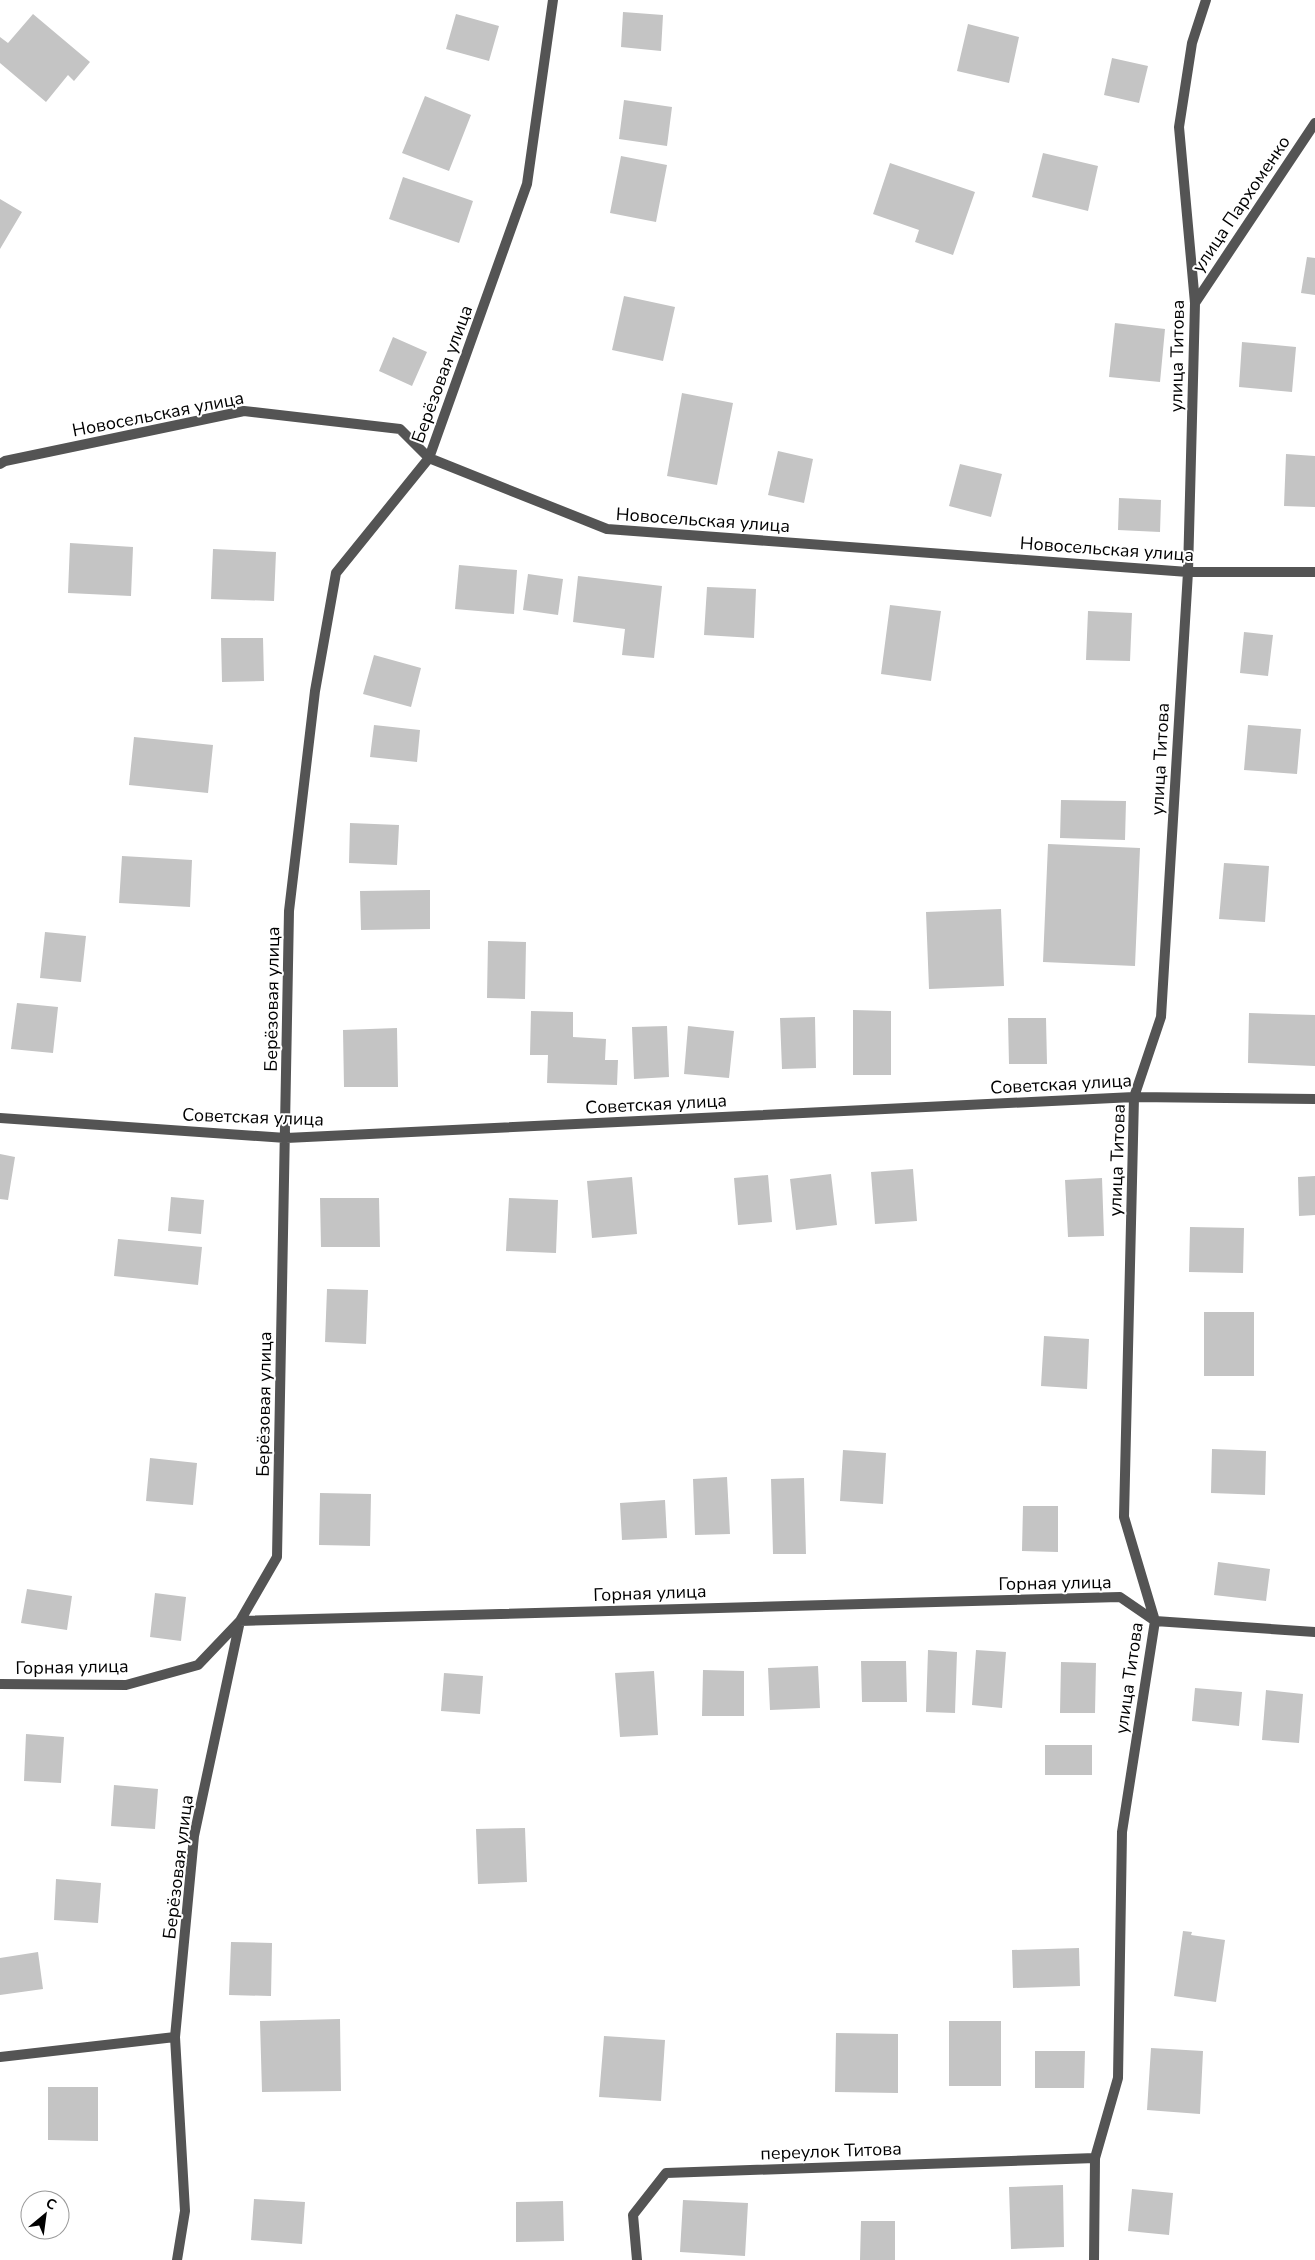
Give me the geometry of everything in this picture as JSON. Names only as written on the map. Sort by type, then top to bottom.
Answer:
[{"type":"street","name":"Берёзовая улица","points":[[177,2260],[185,2211],[175,2037],[194,1836],[240,1621],[277,1557],[290,911],[315,691],[336,573],[429,458],[527,184],[553,0]]},
{"type":"street","name":"улица Титова","points":[[1094,2260],[1095,2158],[1118,2078],[1122,1832],[1155,1621],[1124,1517],[1134,1097],[1161,1017],[1188,572],[1195,303],[1179,126],[1192,43],[1206,0]]},
{"type":"street","name":"улица Пархоменко","points":[[1195,303],[1315,123]]},
{"type":"street","name":"Новосельская улица","points":[[0,464],[5,461],[244,411],[400,429],[429,458],[606,529],[1188,572],[1315,572]]},
{"type":"street","name":"Советская улица","points":[[0,1118],[286,1138],[1134,1097],[1315,1099]]},
{"type":"street","name":"Горная улица","points":[[0,1684],[126,1685],[198,1665],[240,1621],[1120,1597],[1155,1621]]},
{"type":"street","points":[[1155,1621],[1315,1632]]},
{"type":"street","points":[[0,2057],[175,2037]]},
{"type":"street","name":"переулок Титова","points":[[637,2260],[634,2215],[666,2173],[1095,2158]]},
{"type":"building","points":[[623,12],[663,15],[661,51],[621,47]]},
{"type":"building","points":[[33,14],[90,62],[74,81],[68,75],[46,102],[0,63],[0,37],[8,43]]},
{"type":"building","points":[[456,14],[499,26],[489,61],[446,49]]},
{"type":"building","points":[[968,24],[1019,37],[1009,83],[957,71]]},
{"type":"building","points":[[1112,58],[1148,66],[1139,103],[1104,95]]},
{"type":"building","points":[[425,96],[471,115],[449,171],[402,153]]},
{"type":"building","points":[[624,100],[672,107],[667,146],[619,139]]},
{"type":"building","points":[[1043,153],[1098,166],[1088,211],[1032,197]]},
{"type":"building","points":[[621,156],[667,165],[656,222],[610,213]]},
{"type":"building","points":[[890,163],[975,192],[953,255],[915,242],[919,230],[873,214]]},
{"type":"building","points":[[403,177],[473,201],[459,243],[389,219]]},
{"type":"building","points":[[0,199],[22,212],[0,249]]},
{"type":"building","points":[[1307,257],[1315,258],[1315,295],[1301,293]]},
{"type":"building","points":[[624,296],[675,307],[663,361],[612,350]]},
{"type":"building","points":[[1115,323],[1165,329],[1160,382],[1109,377]]},
{"type":"building","points":[[393,337],[427,352],[412,386],[379,371]]},
{"type":"building","points":[[1242,342],[1296,347],[1292,392],[1239,387]]},
{"type":"building","points":[[682,393],[733,403],[717,485],[667,476]]},
{"type":"building","points":[[778,451],[813,459],[804,503],[768,495]]},
{"type":"building","points":[[1286,454],[1315,456],[1315,507],[1284,506]]},
{"type":"building","points":[[960,464],[1002,474],[991,517],[949,506]]},
{"type":"building","points":[[1119,498],[1161,500],[1160,532],[1118,530]]},
{"type":"building","points":[[70,543],[133,547],[131,596],[68,593]]},
{"type":"building","points":[[213,549],[276,552],[274,601],[211,599]]},
{"type":"building","points":[[459,565],[517,570],[514,614],[455,609]]},
{"type":"building","points":[[528,574],[563,579],[558,615],[523,610]]},
{"type":"building","points":[[578,576],[662,586],[654,658],[622,655],[625,629],[573,622]]},
{"type":"building","points":[[707,587],[756,589],[754,638],[704,635]]},
{"type":"building","points":[[890,605],[941,611],[931,681],[881,674]]},
{"type":"building","points":[[1088,611],[1132,613],[1130,661],[1086,660]]},
{"type":"building","points":[[1244,632],[1273,635],[1268,676],[1240,673]]},
{"type":"building","points":[[221,638],[263,638],[264,681],[222,682]]},
{"type":"building","points":[[374,655],[421,668],[411,707],[363,694]]},
{"type":"building","points":[[374,725],[420,730],[417,762],[370,757]]},
{"type":"building","points":[[1248,725],[1301,729],[1297,774],[1244,770]]},
{"type":"building","points":[[134,737],[213,745],[208,793],[129,785]]},
{"type":"building","points":[[1061,800],[1126,801],[1125,840],[1060,838]]},
{"type":"building","points":[[350,823],[399,825],[397,865],[349,863]]},
{"type":"building","points":[[1048,844],[1140,848],[1135,966],[1043,962]]},
{"type":"building","points":[[122,856],[192,860],[190,907],[119,903]]},
{"type":"building","points":[[1224,863],[1269,866],[1265,922],[1219,919]]},
{"type":"building","points":[[430,890],[430,929],[361,930],[360,891]]},
{"type":"building","points":[[1001,909],[1004,986],[929,989],[926,912]]},
{"type":"building","points":[[45,932],[86,936],[81,982],[40,978]]},
{"type":"building","points":[[488,941],[526,942],[525,999],[487,998]]},
{"type":"building","points":[[17,1003],[58,1007],[53,1053],[11,1049]]},
{"type":"building","points":[[853,1010],[891,1011],[891,1075],[853,1075]]},
{"type":"building","points":[[531,1011],[573,1012],[573,1037],[606,1039],[605,1060],[618,1060],[617,1085],[547,1083],[548,1055],[530,1055]]},
{"type":"building","points":[[1249,1013],[1315,1015],[1315,1066],[1248,1063]]},
{"type":"building","points":[[815,1017],[816,1068],[782,1069],[780,1018]]},
{"type":"building","points":[[1008,1018],[1046,1018],[1047,1064],[1009,1064]]},
{"type":"building","points":[[667,1026],[669,1077],[634,1079],[632,1027]]},
{"type":"building","points":[[688,1026],[734,1031],[729,1078],[684,1074]]},
{"type":"building","points":[[397,1028],[398,1087],[344,1087],[343,1030]]},
{"type":"building","points":[[0,1154],[15,1157],[8,1200],[0,1199]]},
{"type":"building","points":[[913,1169],[917,1221],[875,1224],[871,1172]]},
{"type":"building","points":[[831,1174],[837,1225],[796,1230],[790,1179]]},
{"type":"building","points":[[768,1175],[772,1222],[738,1225],[734,1178]]},
{"type":"building","points":[[1315,1176],[1315,1215],[1299,1216],[1298,1177]]},
{"type":"building","points":[[632,1177],[637,1234],[592,1238],[587,1181]]},
{"type":"building","points":[[1102,1178],[1104,1236],[1068,1237],[1065,1180]]},
{"type":"building","points":[[171,1197],[204,1200],[201,1234],[168,1231]]},
{"type":"building","points":[[320,1198],[379,1198],[380,1247],[321,1247]]},
{"type":"building","points":[[509,1198],[558,1200],[556,1253],[506,1251]]},
{"type":"building","points":[[1190,1227],[1244,1228],[1243,1273],[1189,1272]]},
{"type":"building","points":[[118,1239],[202,1247],[198,1285],[114,1276]]},
{"type":"building","points":[[327,1289],[368,1290],[366,1344],[325,1342]]},
{"type":"building","points":[[1204,1312],[1254,1312],[1254,1376],[1204,1376]]},
{"type":"building","points":[[1044,1336],[1089,1339],[1087,1389],[1041,1386]]},
{"type":"building","points":[[1212,1449],[1266,1451],[1265,1495],[1211,1493]]},
{"type":"building","points":[[843,1450],[886,1453],[883,1504],[840,1501]]},
{"type":"building","points":[[150,1458],[197,1463],[193,1505],[146,1501]]},
{"type":"building","points":[[727,1477],[730,1534],[695,1535],[693,1479]]},
{"type":"building","points":[[804,1478],[806,1554],[773,1554],[771,1479]]},
{"type":"building","points":[[320,1493],[371,1494],[370,1546],[319,1545]]},
{"type":"building","points":[[665,1500],[667,1538],[622,1540],[620,1503]]},
{"type":"building","points":[[1023,1506],[1058,1506],[1058,1552],[1022,1551]]},
{"type":"building","points":[[1218,1562],[1270,1569],[1266,1601],[1214,1595]]},
{"type":"building","points":[[27,1589],[72,1596],[67,1630],[21,1623]]},
{"type":"building","points":[[155,1593],[186,1597],[181,1641],[150,1637]]},
{"type":"building","points":[[928,1650],[957,1652],[955,1713],[926,1712]]},
{"type":"building","points":[[976,1650],[1006,1652],[1002,1708],[972,1705]]},
{"type":"building","points":[[861,1661],[906,1661],[907,1702],[862,1702]]},
{"type":"building","points":[[1061,1662],[1096,1663],[1095,1713],[1060,1713]]},
{"type":"building","points":[[818,1666],[820,1708],[770,1710],[768,1668]]},
{"type":"building","points":[[703,1670],[744,1671],[744,1716],[702,1716]]},
{"type":"building","points":[[654,1671],[658,1735],[620,1737],[615,1673]]},
{"type":"building","points":[[444,1673],[483,1676],[480,1714],[441,1711]]},
{"type":"building","points":[[1195,1688],[1242,1692],[1239,1726],[1192,1721]]},
{"type":"building","points":[[1266,1690],[1303,1694],[1299,1743],[1262,1740]]},
{"type":"building","points":[[26,1734],[64,1737],[61,1783],[24,1781]]},
{"type":"building","points":[[1045,1745],[1092,1745],[1092,1775],[1045,1775]]},
{"type":"building","points":[[114,1785],[158,1789],[155,1829],[111,1826]]},
{"type":"building","points":[[525,1828],[527,1882],[478,1884],[476,1829]]},
{"type":"building","points":[[56,1879],[101,1883],[98,1923],[54,1920]]},
{"type":"building","points":[[1183,1931],[1192,1932],[1191,1935],[1225,1940],[1216,2002],[1174,1996]]},
{"type":"building","points":[[231,1942],[272,1943],[271,1996],[229,1995]]},
{"type":"building","points":[[1079,1948],[1080,1986],[1013,1988],[1012,1950]]},
{"type":"building","points":[[38,1952],[43,1989],[0,1995],[0,1958]]},
{"type":"building","points":[[340,2019],[341,2091],[262,2092],[260,2021]]},
{"type":"building","points":[[949,2021],[1001,2021],[1001,2086],[949,2086]]},
{"type":"building","points":[[836,2033],[898,2034],[898,2093],[835,2092]]},
{"type":"building","points":[[604,2036],[665,2040],[661,2101],[599,2097]]},
{"type":"building","points":[[1151,2048],[1203,2051],[1200,2114],[1147,2110]]},
{"type":"building","points":[[1035,2051],[1085,2051],[1084,2088],[1035,2088]]},
{"type":"building","points":[[48,2087],[98,2087],[98,2141],[48,2140]]},
{"type":"building","points":[[1063,2185],[1064,2247],[1011,2249],[1009,2187]]},
{"type":"building","points":[[1132,2189],[1173,2193],[1169,2235],[1128,2231]]},
{"type":"building","points":[[254,2199],[305,2202],[302,2244],[251,2240]]},
{"type":"building","points":[[683,2200],[748,2203],[745,2256],[680,2252]]},
{"type":"building","points":[[563,2201],[564,2241],[516,2242],[516,2202]]},
{"type":"building","points":[[861,2221],[895,2221],[895,2260],[860,2260]]}]
